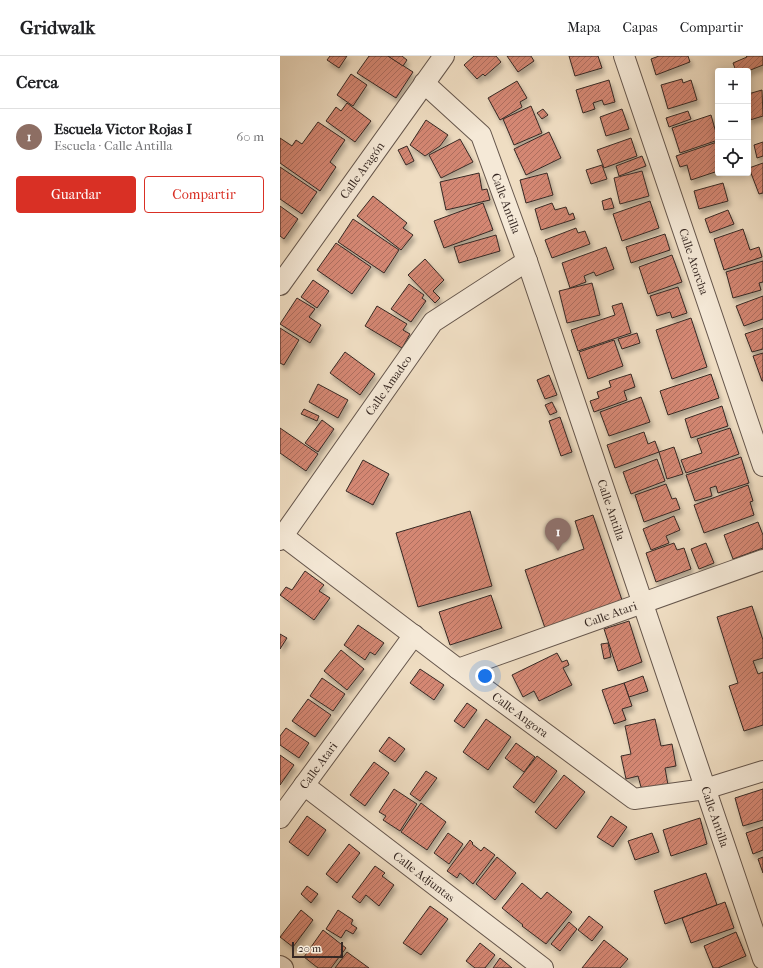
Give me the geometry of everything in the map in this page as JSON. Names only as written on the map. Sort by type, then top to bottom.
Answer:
[{"type":"street","name":"Calle Aragón","points":[[280,285],[444,56]]},
{"type":"street","name":"Calle Atorcha","points":[[624,56],[763,466]]},
{"type":"street","name":"Calle Antilla","points":[[424,83],[481,135],[527,261],[763,959]]},
{"type":"street","name":"Calle Amadeo","points":[[282,538],[433,322],[527,261]]},
{"type":"street","name":"Calle Angora","points":[[282,538],[414,635],[458,670],[634,799],[705,789],[763,771]]},
{"type":"street","name":"Calle Atari","points":[[458,670],[763,560]]},
{"type":"street","name":"Calle Atari","points":[[280,818],[414,635]]},
{"type":"street","name":"Calle Adjuntas","points":[[304,785],[543,968]]},
{"type":"building","points":[[330,56],[347,56],[339,68],[327,60]]},
{"type":"building","points":[[369,56],[388,56],[413,72],[396,98],[357,73]]},
{"type":"building","points":[[388,56],[402,56],[407,60],[403,66]]},
{"type":"building","points":[[474,56],[496,56],[501,62],[485,76],[483,74],[477,79],[464,65]]},
{"type":"building","points":[[507,56],[531,56],[534,61],[518,72]]},
{"type":"building","points":[[569,56],[598,56],[602,68],[575,76]]},
{"type":"building","points":[[659,56],[688,56],[690,62],[656,75],[651,59]]},
{"type":"building","points":[[746,56],[763,56],[763,65],[751,70],[751,68],[735,68],[733,63],[747,57]]},
{"type":"building","points":[[351,74],[367,85],[353,106],[337,95]]},
{"type":"building","points":[[682,79],[683,83],[691,80],[697,100],[668,109],[661,85]]},
{"type":"building","points":[[609,80],[615,102],[604,105],[602,100],[593,103],[595,109],[583,113],[576,90]]},
{"type":"building","points":[[517,81],[527,98],[520,102],[522,107],[500,120],[488,98]]},
{"type":"building","points":[[762,90],[763,116],[751,120],[751,104],[751,93]]},
{"type":"building","points":[[347,103],[371,121],[355,142],[326,121],[336,107],[341,111]]},
{"type":"building","points":[[531,106],[542,133],[514,145],[503,119]]},
{"type":"building","points":[[543,109],[548,115],[542,119],[537,113]]},
{"type":"building","points":[[622,109],[629,129],[606,136],[600,117]]},
{"type":"building","points":[[688,111],[691,119],[669,127],[666,118]]},
{"type":"building","points":[[711,115],[715,129],[715,141],[680,153],[672,128]]},
{"type":"building","points":[[426,120],[448,135],[440,146],[425,156],[410,145]]},
{"type":"building","points":[[318,122],[345,140],[330,162],[336,167],[320,191],[280,163],[280,138],[292,146],[296,140],[302,144]]},
{"type":"building","points":[[549,132],[561,158],[526,175],[514,149]]},
{"type":"building","points":[[631,138],[637,156],[604,168],[597,150]]},
{"type":"building","points":[[460,139],[473,162],[441,178],[429,155]]},
{"type":"building","points":[[763,142],[763,156],[757,158],[754,145]]},
{"type":"building","points":[[715,143],[715,172],[691,180],[687,165],[680,167],[676,156]]},
{"type":"building","points":[[407,146],[414,161],[406,165],[398,150]]},
{"type":"building","points":[[642,156],[646,166],[619,176],[616,166]]},
{"type":"building","points":[[763,163],[763,193],[759,194],[751,173],[751,167]]},
{"type":"building","points":[[602,165],[607,179],[591,184],[586,170]]},
{"type":"building","points":[[280,167],[317,192],[302,214],[280,199]]},
{"type":"building","points":[[642,171],[649,196],[620,204],[614,178]]},
{"type":"building","points":[[479,173],[482,190],[487,189],[490,200],[446,210],[440,182]]},
{"type":"building","points":[[547,173],[553,195],[526,203],[520,180]]},
{"type":"building","points":[[723,183],[728,201],[699,209],[694,191]]},
{"type":"building","points":[[373,196],[407,223],[403,228],[413,235],[401,250],[357,216]]},
{"type":"building","points":[[611,198],[614,208],[604,210],[602,201]]},
{"type":"building","points":[[650,201],[659,228],[622,241],[613,214]]},
{"type":"building","points":[[483,203],[493,230],[444,248],[434,221]]},
{"type":"building","points":[[552,203],[555,210],[566,207],[569,215],[573,213],[575,219],[541,230],[535,209]]},
{"type":"building","points":[[280,206],[298,219],[284,239],[280,236]]},
{"type":"building","points":[[728,210],[734,224],[710,233],[705,219]]},
{"type":"building","points":[[353,219],[399,250],[384,273],[338,242]]},
{"type":"building","points":[[576,228],[578,233],[585,231],[590,244],[552,258],[545,240]]},
{"type":"building","points":[[743,229],[750,250],[759,247],[762,257],[724,270],[714,239]]},
{"type":"building","points":[[665,234],[670,250],[631,263],[626,247]]},
{"type":"building","points":[[496,235],[500,251],[459,263],[454,247]]},
{"type":"building","points":[[336,243],[371,267],[352,294],[317,270]]},
{"type":"building","points":[[606,247],[614,269],[596,276],[594,272],[584,276],[586,282],[570,288],[562,263]]},
{"type":"building","points":[[672,255],[682,282],[648,294],[639,267]]},
{"type":"building","points":[[425,259],[444,280],[433,291],[440,298],[435,303],[408,275]]},
{"type":"building","points":[[763,261],[763,282],[759,283],[761,290],[733,298],[726,272]]},
{"type":"building","points":[[313,280],[329,291],[317,308],[301,297]]},
{"type":"building","points":[[592,283],[600,315],[567,323],[559,291]]},
{"type":"building","points":[[409,284],[424,295],[422,298],[426,301],[411,322],[391,309]]},
{"type":"building","points":[[678,287],[687,313],[672,318],[670,312],[657,316],[650,296]]},
{"type":"building","points":[[763,296],[763,319],[744,326],[736,306]]},
{"type":"building","points":[[297,298],[315,309],[309,317],[321,325],[310,343],[280,324]]},
{"type":"building","points":[[622,303],[631,333],[578,351],[571,330],[615,315],[612,306]]},
{"type":"building","points":[[377,306],[407,324],[403,330],[410,334],[402,348],[365,326]]},
{"type":"building","points":[[691,318],[707,367],[672,379],[656,330]]},
{"type":"building","points":[[280,328],[299,340],[284,365],[280,363]]},
{"type":"building","points":[[763,328],[763,349],[752,352],[745,334]]},
{"type":"building","points":[[637,333],[640,343],[622,349],[618,339]]},
{"type":"building","points":[[614,340],[623,366],[588,379],[579,352]]},
{"type":"building","points":[[345,352],[375,374],[360,395],[330,373]]},
{"type":"building","points":[[763,353],[763,381],[762,381],[753,356]]},
{"type":"building","points":[[631,374],[635,387],[624,391],[627,400],[594,412],[590,401],[599,398],[597,392],[611,387],[609,381]]},
{"type":"building","points":[[711,374],[719,398],[668,415],[660,391]]},
{"type":"building","points":[[549,375],[557,395],[545,399],[537,380]]},
{"type":"building","points":[[318,384],[348,400],[338,418],[309,402]]},
{"type":"building","points":[[641,397],[650,422],[609,436],[600,412]]},
{"type":"building","points":[[552,402],[557,412],[550,415],[545,405]]},
{"type":"building","points":[[722,406],[728,426],[691,438],[685,419]]},
{"type":"building","points":[[304,409],[319,416],[317,421],[301,414]]},
{"type":"building","points":[[560,417],[572,452],[561,456],[549,421]]},
{"type":"building","points":[[322,420],[334,429],[318,452],[305,443]]},
{"type":"building","points":[[280,428],[318,454],[306,471],[280,453]]},
{"type":"building","points":[[730,428],[739,454],[686,473],[681,460],[702,453],[697,439]]},
{"type":"building","points":[[644,432],[648,444],[655,441],[659,452],[615,468],[607,445]]},
{"type":"building","points":[[674,447],[683,474],[667,479],[659,452]]},
{"type":"building","points":[[741,457],[749,483],[718,493],[716,486],[710,488],[712,496],[695,501],[686,475]]},
{"type":"building","points":[[657,459],[665,481],[631,494],[623,472]]},
{"type":"building","points":[[363,460],[389,474],[373,505],[346,491]]},
{"type":"building","points":[[666,484],[672,499],[676,498],[680,509],[644,522],[635,495]]},
{"type":"building","points":[[748,485],[753,501],[750,502],[754,515],[704,533],[694,505]]},
{"type":"building","points":[[470,511],[492,586],[418,607],[396,533]]},
{"type":"building","points":[[593,515],[622,600],[545,628],[525,570],[584,549],[575,521]]},
{"type":"building","points":[[674,516],[680,530],[666,536],[669,543],[651,550],[643,529]]},
{"type":"building","points":[[758,522],[763,535],[763,548],[733,559],[724,535]]},
{"type":"building","points":[[674,543],[677,550],[684,548],[691,569],[656,582],[646,553]]},
{"type":"building","points":[[706,543],[714,563],[699,569],[691,549]]},
{"type":"building","points":[[305,571],[324,585],[319,591],[330,598],[314,620],[280,595],[286,587],[292,590]]},
{"type":"building","points":[[491,595],[502,628],[450,645],[439,612]]},
{"type":"building","points":[[752,606],[763,640],[763,658],[753,661],[758,674],[763,672],[763,725],[744,731],[729,686],[738,683],[717,617]]},
{"type":"building","points":[[629,621],[642,662],[618,671],[604,629]]},
{"type":"building","points":[[358,625],[384,643],[375,655],[370,652],[365,660],[344,645]]},
{"type":"building","points":[[280,634],[287,638],[280,649]]},
{"type":"building","points":[[608,643],[611,657],[604,659],[601,644]]},
{"type":"building","points":[[341,650],[364,669],[347,690],[324,671]]},
{"type":"building","points":[[557,653],[562,662],[567,660],[569,665],[563,668],[572,685],[539,701],[534,691],[523,697],[512,675]]},
{"type":"building","points":[[420,669],[444,685],[434,700],[410,683]]},
{"type":"building","points":[[643,676],[648,691],[629,697],[624,683]]},
{"type":"building","points":[[322,678],[345,694],[333,711],[310,696]]},
{"type":"building","points":[[624,683],[632,706],[622,709],[626,720],[614,724],[602,690]]},
{"type":"building","points":[[308,699],[331,715],[315,737],[292,721]]},
{"type":"building","points":[[467,703],[477,710],[464,728],[454,721]]},
{"type":"building","points":[[486,719],[511,737],[488,770],[463,752]]},
{"type":"building","points":[[655,719],[661,746],[672,744],[676,766],[665,768],[668,785],[648,789],[641,787],[638,776],[626,779],[621,756],[631,754],[625,726]]},
{"type":"building","points":[[286,728],[309,743],[299,758],[280,745],[280,736]]},
{"type":"building","points":[[389,737],[405,749],[395,762],[379,751]]},
{"type":"building","points":[[516,743],[535,757],[524,772],[505,758]]},
{"type":"building","points":[[280,755],[294,765],[280,785]]},
{"type":"building","points":[[537,756],[557,771],[534,803],[513,787]]},
{"type":"building","points":[[374,762],[389,773],[365,806],[350,795]]},
{"type":"building","points":[[426,771],[437,778],[420,801],[410,794]]},
{"type":"building","points":[[564,775],[585,792],[556,829],[535,812]]},
{"type":"building","points":[[394,789],[417,804],[400,831],[383,820],[386,816],[379,812]]},
{"type":"building","points":[[763,789],[763,820],[743,826],[735,798]]},
{"type":"building","points":[[421,803],[446,822],[427,850],[401,832]]},
{"type":"building","points":[[307,816],[326,830],[308,856],[289,842]]},
{"type":"building","points":[[611,816],[627,827],[613,847],[597,837]]},
{"type":"building","points":[[700,818],[707,844],[671,856],[663,830]]},
{"type":"building","points":[[763,827],[763,850],[753,854],[746,833]]},
{"type":"building","points":[[448,833],[463,844],[449,864],[434,853]]},
{"type":"building","points":[[652,833],[659,852],[635,860],[628,841]]},
{"type":"building","points":[[470,840],[473,843],[472,844],[481,851],[484,847],[495,855],[473,884],[460,873],[457,878],[447,871]]},
{"type":"building","points":[[349,844],[360,853],[337,883],[326,874]]},
{"type":"building","points":[[497,857],[516,873],[495,900],[476,884]]},
{"type":"building","points":[[763,857],[763,873],[758,859]]},
{"type":"building","points":[[375,866],[385,873],[382,876],[394,885],[379,906],[366,895],[360,903],[352,897]]},
{"type":"building","points":[[706,873],[717,905],[665,924],[654,891]]},
{"type":"building","points":[[522,883],[541,899],[547,892],[572,912],[546,944],[522,926],[523,925],[502,908]]},
{"type":"building","points":[[307,886],[318,894],[311,903],[301,894]]},
{"type":"building","points":[[725,902],[734,928],[691,943],[682,918]]},
{"type":"building","points":[[430,906],[448,919],[421,955],[403,943]]},
{"type":"building","points":[[301,910],[313,920],[293,947],[280,937]]},
{"type":"building","points":[[338,910],[353,920],[351,924],[357,928],[353,934],[346,930],[341,938],[326,929]]},
{"type":"building","points":[[589,916],[603,927],[592,941],[578,930]]},
{"type":"building","points":[[569,922],[577,929],[560,951],[551,944]]},
{"type":"building","points":[[323,930],[346,948],[331,968],[318,968],[304,957]]},
{"type":"building","points":[[736,932],[746,956],[718,968],[713,968],[704,946]]},
{"type":"building","points":[[604,940],[628,959],[620,968],[582,968]]},
{"type":"building","points":[[480,943],[495,955],[485,968],[475,968],[466,961]]},
{"type":"building","points":[[347,952],[369,968],[335,968]]},
{"type":"building","points":[[500,958],[512,968],[493,968]]},
{"type":"place","name":"Escuela Victor Rojas I","points":[[558,551]]}]
